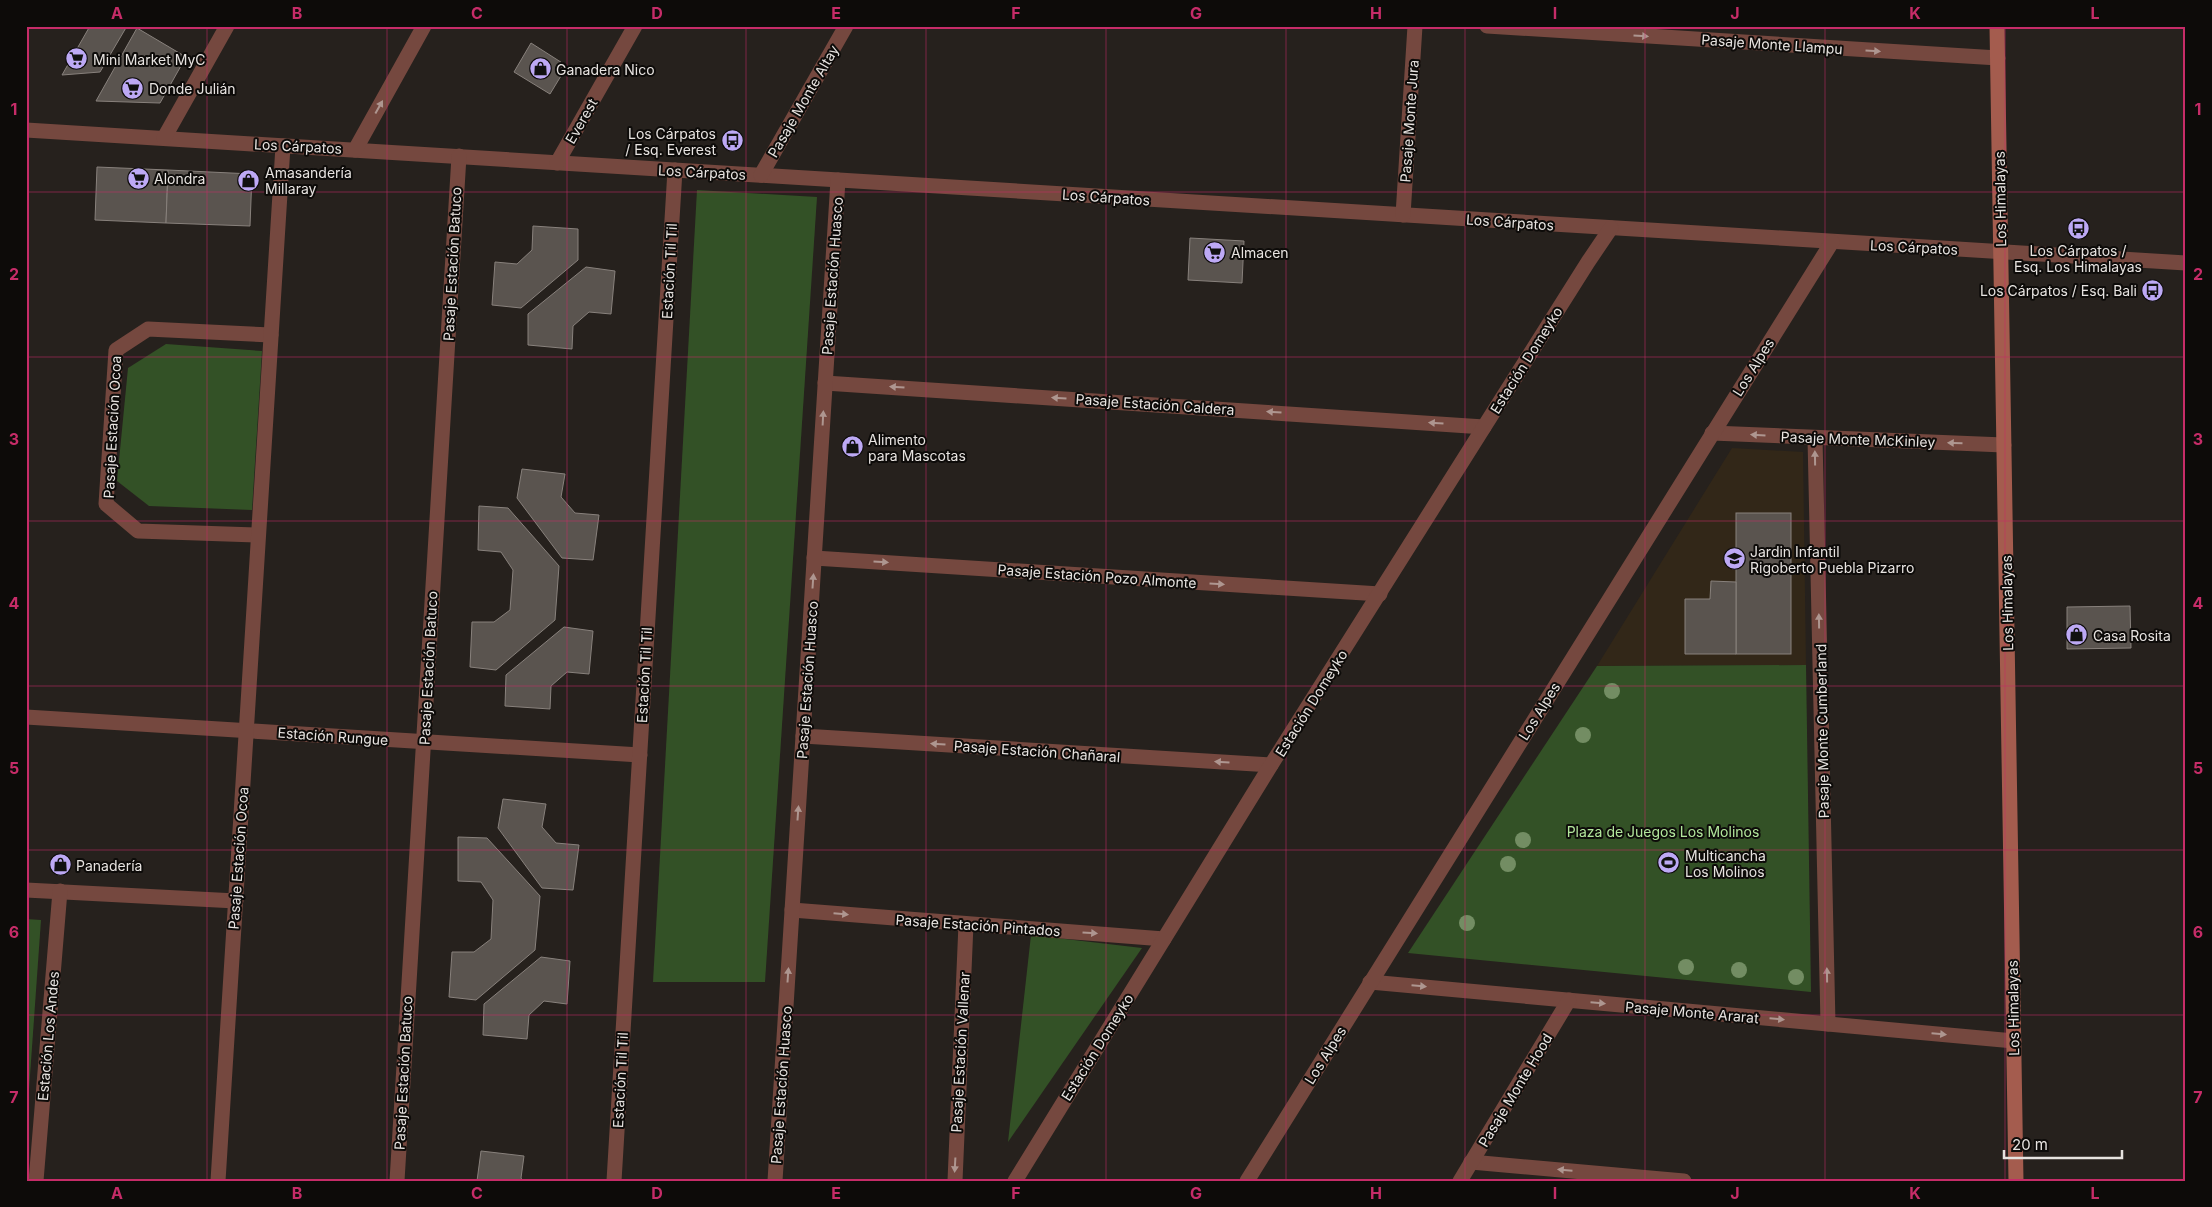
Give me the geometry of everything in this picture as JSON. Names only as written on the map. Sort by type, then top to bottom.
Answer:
[{"type":"street","points":[[164,138],[227,26]]},
{"type":"street","points":[[355,150],[424,26]]},
{"type":"street","name":"Everest","points":[[557,163],[635,26]]},
{"type":"street","name":"Pasaje Monte Altay","points":[[761,175],[846,26]]},
{"type":"street","name":"Pasaje Monte Jura","points":[[1403,215],[1415,26]]},
{"type":"street","name":"Pasaje Monte Llampu","points":[[1488,26],[1998,58]]},
{"type":"street","name":"Los Himalayas","points":[[1997,26],[2016,1181]]},
{"type":"street","name":"Los Cárpatos","points":[[26,130],[2186,263]]},
{"type":"street","name":"Pasaje Estación Ocoa","points":[[218,1181],[283,146]]},
{"type":"street","name":"Pasaje Estación Batuco","points":[[397,1181],[459,156]]},
{"type":"street","name":"Estación Til Til","points":[[614,1181],[674,170]]},
{"type":"street","name":"Pasaje Estación Huasco","points":[[775,1181],[838,180]]},
{"type":"street","name":"Estación Domeyko","points":[[1015,1181],[1271,765],[1588,262],[1612,228]]},
{"type":"street","name":"Los Alpes","points":[[1247,1181],[1832,242]]},
{"type":"street","name":"Pasaje Estación Ocoa","points":[[258,535],[138,531],[106,504],[116,350],[148,329],[271,335]]},
{"type":"street","name":"Pasaje Estación Caldera","points":[[825,383],[1484,427]]},
{"type":"street","name":"Pasaje Monte McKinley","points":[[1712,433],[2004,445]]},
{"type":"street","name":"Pasaje Monte Cumberland","points":[[1815,438],[1828,1024]]},
{"type":"street","name":"Pasaje Estación Pozo Almonte","points":[[814,558],[1380,594]]},
{"type":"street","name":"Estación Rungue","points":[[26,717],[640,755]]},
{"type":"street","name":"Pasaje Estación Chañaral","points":[[803,736],[1271,765]]},
{"type":"street","points":[[26,890],[236,901]]},
{"type":"street","name":"Estación Los Andes","points":[[36,1181],[60,891]]},
{"type":"street","name":"Pasaje Estación Pintados","points":[[792,910],[1164,939]]},
{"type":"street","name":"Pasaje Estación Vallenar","points":[[955,1181],[966,924]]},
{"type":"street","name":"Pasaje Monte Ararat","points":[[1370,982],[2014,1041]]},
{"type":"street","name":"Pasaje Monte Hood","points":[[1460,1181],[1569,1000]]},
{"type":"street","points":[[1472,1162],[1684,1181]]},
{"type":"shaded area","name":"Jardin Infantil Rigoberto Puebla Pizarro","points":[[1732,448],[1803,452],[1806,665],[1597,666]]},
{"type":"green space","points":[[697,190],[817,197],[765,982],[653,982]]},
{"type":"green space","points":[[166,344],[262,351],[252,510],[149,506],[117,481],[128,368]]},
{"type":"green space","name":"Plaza de Juegos Los Molinos","points":[[1806,665],[1811,992],[1408,953],[1597,666]]},
{"type":"green space","points":[[26,919],[41,920],[26,1132]]},
{"type":"green space","points":[[1031,935],[1142,948],[1008,1142]]},
{"type":"building","points":[[90,26],[127,26],[100,72],[62,75]]},
{"type":"building","points":[[137,28],[186,57],[160,103],[96,101]]},
{"type":"building","name":"Ganadera Nico","points":[[531,43],[567,66],[550,94],[514,72]]},
{"type":"building","points":[[97,167],[168,170],[166,223],[95,220]]},
{"type":"building","points":[[168,170],[252,174],[250,226],[166,223]]},
{"type":"building","points":[[533,226],[578,229],[578,260],[521,308],[492,305],[495,262],[517,264],[532,250]]},
{"type":"building","points":[[1190,238],[1244,241],[1242,283],[1188,280]]},
{"type":"building","points":[[586,267],[615,271],[611,314],[589,312],[573,326],[572,349],[528,345],[528,314]]},
{"type":"building","points":[[522,469],[565,474],[561,497],[575,513],[599,515],[593,560],[562,558],[517,498]]},
{"type":"building","points":[[479,506],[508,508],[559,566],[555,620],[496,670],[470,667],[472,622],[494,622],[510,610],[513,570],[501,552],[478,550]]},
{"type":"building","points":[[1736,513],[1791,513],[1791,654],[1736,654]]},
{"type":"building","points":[[1711,581],[1736,582],[1736,654],[1685,654],[1685,599],[1710,599]]},
{"type":"building","points":[[2130,606],[2131,648],[2067,649],[2067,607]]},
{"type":"building","points":[[564,627],[593,631],[589,674],[567,672],[551,686],[550,709],[505,706],[506,675]]},
{"type":"building","points":[[503,799],[546,804],[542,827],[556,843],[579,845],[573,890],[542,888],[498,828]]},
{"type":"building","points":[[458,837],[487,838],[540,896],[535,950],[476,1000],[449,997],[452,952],[474,952],[491,939],[493,900],[481,882],[458,881]]},
{"type":"building","points":[[541,957],[570,961],[567,1004],[544,1001],[529,1015],[527,1039],[483,1035],[484,1004]]},
{"type":"building","points":[[481,1151],[524,1156],[521,1178],[523,1181],[477,1181]]},
{"type":"place","name":"Mini Market MyC","points":[[77,59]]},
{"type":"place","name":"Ganadera Nico","points":[[540,69]]},
{"type":"place","name":"Donde Julián","points":[[133,88]]},
{"type":"place","name":"Los Cárpatos / Esq. Everest","points":[[732,141]]},
{"type":"place","name":"Alondra","points":[[138,178]]},
{"type":"place","name":"Amasandería Millaray","points":[[249,180]]},
{"type":"place","name":"Los Cárpatos / Esq. Los Himalayas","points":[[2078,228]]},
{"type":"place","name":"Almacen","points":[[1215,252]]},
{"type":"place","name":"Los Cárpatos / Esq. Bali","points":[[2153,290]]},
{"type":"place","name":"Alimento para Mascotas","points":[[852,447]]},
{"type":"place","name":"Jardin Infantil Rigoberto Puebla Pizarro","points":[[1734,559]]},
{"type":"place","name":"Casa Rosita","points":[[2077,635]]},
{"type":"place","name":"Multicancha Los Molinos","points":[[1669,863]]},
{"type":"place","name":"Panadería","points":[[60,865]]}]
